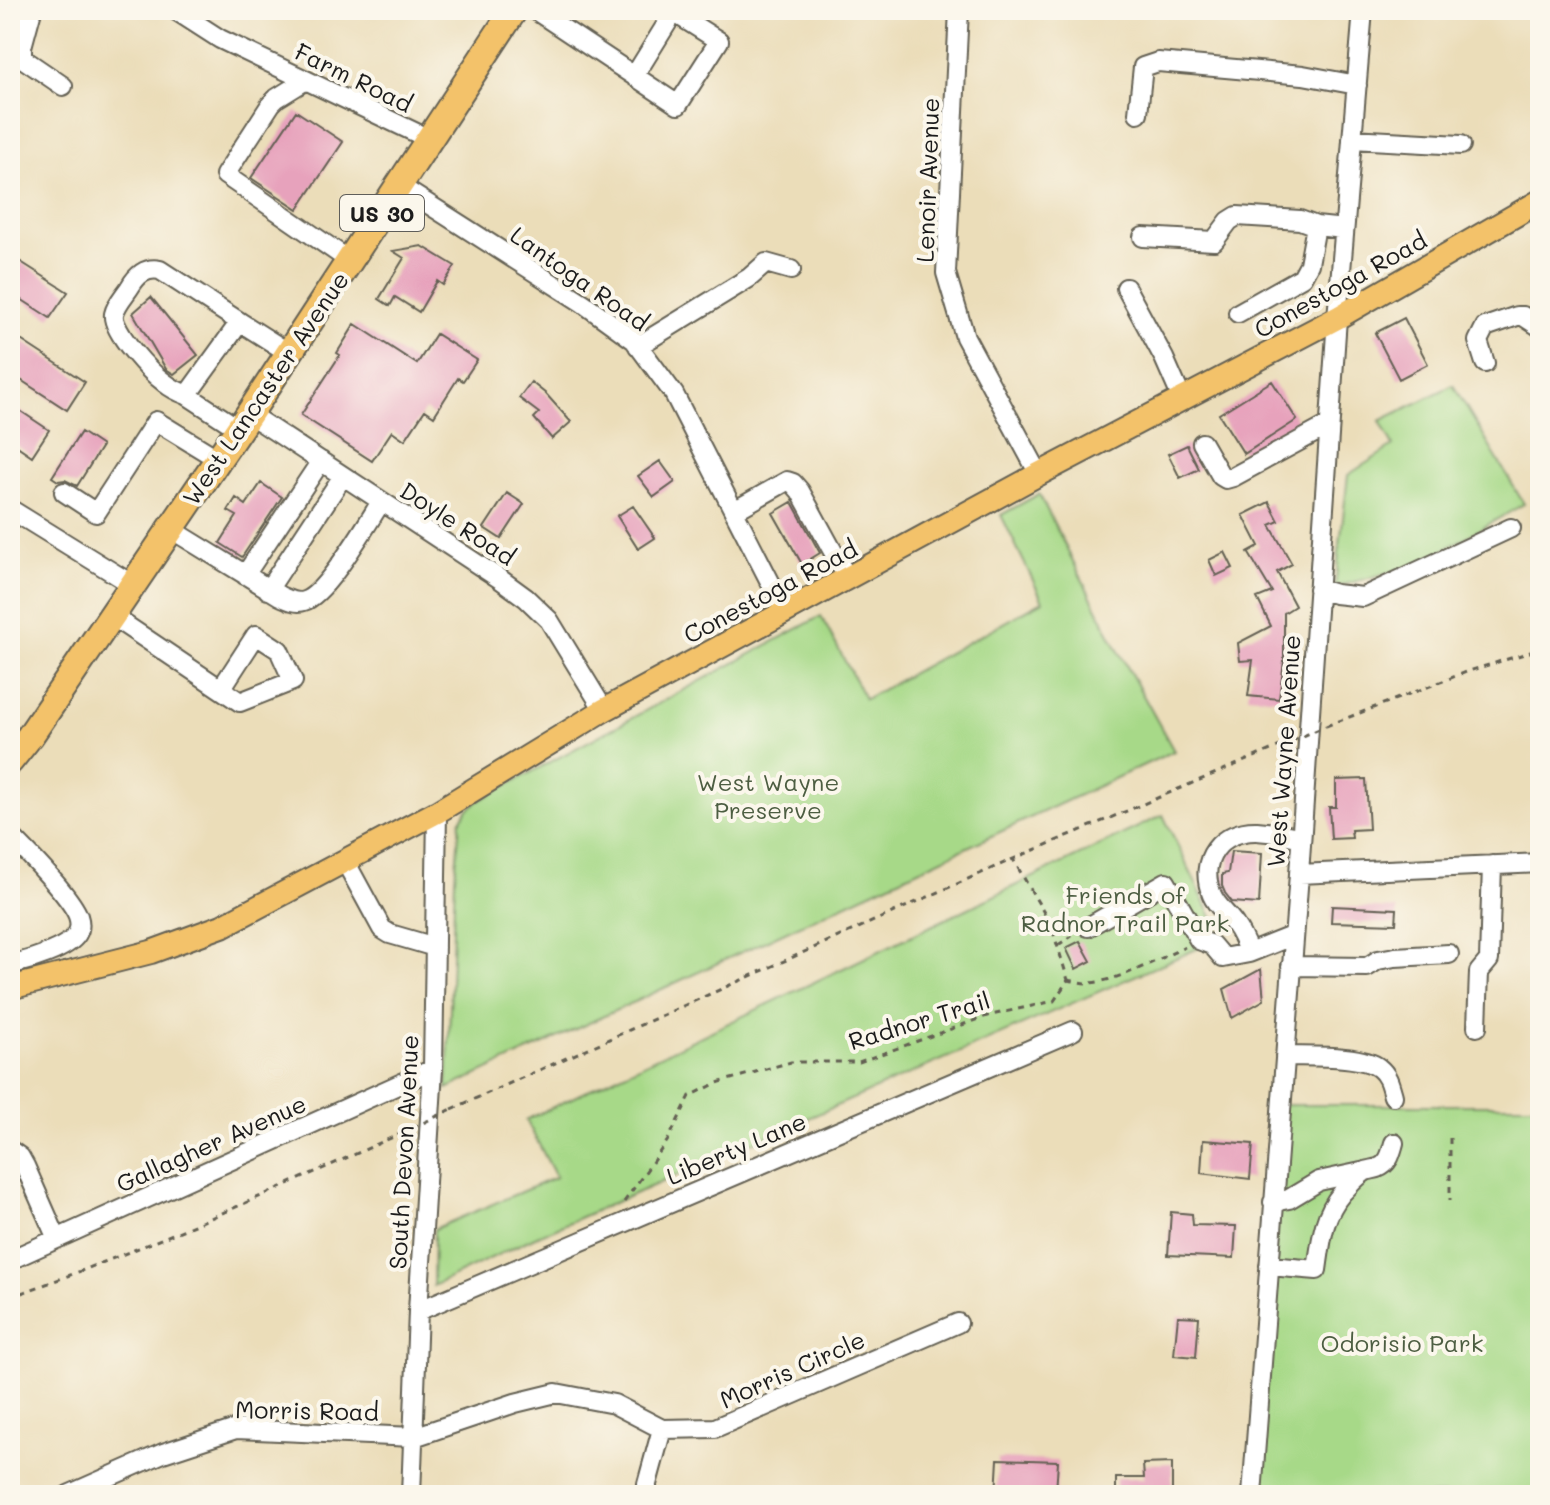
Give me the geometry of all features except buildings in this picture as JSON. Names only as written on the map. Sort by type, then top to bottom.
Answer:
[{"type":"highway","name":"West Lancaster Avenue","points":[[10,761],[40,722],[244,421],[514,10]]},
{"type":"main road","name":"Conestoga Road","points":[[10,988],[39,969],[151,952],[222,926],[437,812],[604,710],[1039,474],[1337,318],[1540,201]]},
{"type":"street","points":[[32,10],[22,58],[63,86]]},
{"type":"street","name":"Farm Road","points":[[175,10],[220,39],[429,139]]},
{"type":"street","points":[[535,10],[678,105],[719,41],[672,11],[635,75]]},
{"type":"street","name":"Lenoir Avenue","points":[[959,10],[946,273],[965,337],[1039,474]]},
{"type":"street","name":"West Wayne Avenue","points":[[1252,1495],[1329,425],[1363,10]]},
{"type":"street","points":[[1138,113],[1143,67],[1158,62],[1303,75],[1357,85]]},
{"type":"street","points":[[306,80],[271,104],[225,175],[350,261]]},
{"type":"street","points":[[1352,139],[1461,145]]},
{"type":"street","name":"Lantoga Road","points":[[400,186],[583,303],[634,340],[674,394],[786,613]]},
{"type":"street","points":[[1143,237],[1214,241],[1229,221],[1237,216],[1300,220],[1316,226],[1344,229]]},
{"type":"street","points":[[1238,313],[1302,277],[1309,264],[1316,226]]},
{"type":"street","points":[[638,346],[749,278],[766,263],[791,270]]},
{"type":"street","name":"Doyle Road","points":[[240,322],[154,268],[134,280],[114,315],[121,337],[162,381],[321,461],[526,598],[549,620],[604,710]]},
{"type":"street","points":[[1126,288],[1182,399]]},
{"type":"street","points":[[1485,363],[1478,341],[1485,327],[1517,316],[1523,316],[1540,327]]},
{"type":"street","points":[[187,395],[240,322],[289,353]]},
{"type":"street","points":[[64,492],[96,513],[156,421],[218,459]]},
{"type":"street","points":[[1202,443],[1221,476],[1226,479],[1329,425]]},
{"type":"street","points":[[245,575],[321,461]]},
{"type":"street","points":[[268,590],[343,476]]},
{"type":"street","points":[[734,511],[787,481],[793,483],[848,579]]},
{"type":"street","points":[[171,529],[268,590],[292,601],[303,602],[326,583],[381,502]]},
{"type":"street","points":[[10,509],[133,585]]},
{"type":"street","points":[[1318,589],[1363,597],[1511,528]]},
{"type":"street","points":[[112,616],[221,689]]},
{"type":"street","points":[[10,742],[40,722]]},
{"type":"street","name":"South Devon Avenue","points":[[411,1495],[418,1311],[433,1069],[437,812]]},
{"type":"street","points":[[1249,953],[1238,929],[1212,895],[1209,860],[1221,842],[1247,832],[1301,837]]},
{"type":"street","points":[[10,835],[72,905],[80,921],[78,933],[39,969],[10,965]]},
{"type":"street","points":[[345,861],[382,929],[435,947]]},
{"type":"street","points":[[1299,874],[1540,863]]},
{"type":"street","points":[[1477,1027],[1479,972],[1489,960],[1492,865]]},
{"type":"street","points":[[1085,928],[1166,882],[1199,940],[1212,945],[1223,958],[1249,953],[1294,935]]},
{"type":"street","points":[[1291,966],[1367,967],[1378,960],[1395,957],[1449,954]]},
{"type":"street","name":"Liberty Lane","points":[[418,1311],[1073,1031]]},
{"type":"street","points":[[1285,1056],[1353,1059],[1371,1063],[1386,1075],[1393,1096]]},
{"type":"street","name":"Gallagher Avenue","points":[[10,1260],[433,1069]]},
{"type":"street","points":[[1273,1202],[1289,1199],[1319,1181],[1381,1168],[1389,1158],[1394,1143]]},
{"type":"street","points":[[10,1150],[20,1157],[25,1166],[57,1239]]},
{"type":"street","points":[[1269,1266],[1317,1270],[1324,1225],[1332,1207],[1344,1190],[1366,1171]]},
{"type":"street","name":"Morris Circle","points":[[414,1437],[515,1403],[556,1393],[614,1404],[662,1429],[715,1428],[958,1323]]},
{"type":"street","name":"Morris Road","points":[[68,1495],[163,1453],[236,1429],[414,1437]]},
{"type":"street","points":[[647,1495],[647,1484],[662,1429]]},
{"type":"path","points":[[10,1297],[185,1230],[1013,859],[1326,726],[1469,671],[1540,649]]},
{"type":"path","points":[[1013,859],[1051,925],[1068,980],[1088,983],[1109,978],[1144,967],[1199,940]]},
{"type":"path","points":[[1057,946],[1085,928]]},
{"type":"path","name":"Radnor Trail","points":[[617,1212],[668,1140],[690,1096],[717,1083],[791,1062],[859,1062],[987,1016],[1054,1001],[1068,980]]},
{"type":"path","points":[[1450,1138],[1450,1201]]},
{"type":"green space","points":[[1453,385],[1524,504],[1424,561],[1335,587],[1348,475],[1393,446],[1380,421]]},
{"type":"green space","name":"West Wayne Preserve","points":[[1039,494],[1119,652],[1174,751],[447,1089],[455,878],[460,822],[467,810],[478,801],[821,616],[865,699],[1043,601],[1001,515]]},
{"type":"green space","name":"Friends of Radnor Trail Park","points":[[1163,815],[1222,938],[533,1238],[433,1286],[434,1229],[556,1177],[526,1120]]},
{"type":"green space","name":"Odorisio Park","points":[[1280,1105],[1540,1105],[1540,1495],[1252,1495]]}]
